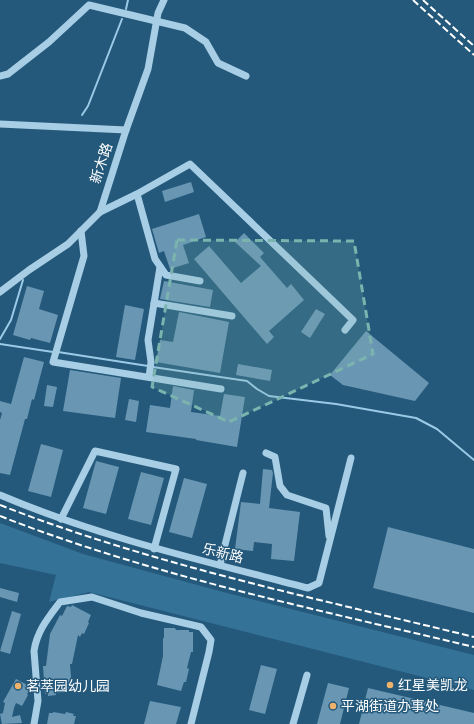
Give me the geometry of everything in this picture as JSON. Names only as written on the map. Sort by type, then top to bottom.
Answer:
[{"type":"street","name":"新木路","points":[[0,292],[29,270],[68,244],[100,212],[126,130],[148,69],[158,13],[164,0]]},
{"type":"street","points":[[0,76],[8,74],[49,42],[89,5],[185,28],[206,42],[218,63],[246,76]]},
{"type":"street","points":[[0,124],[126,130]]},
{"type":"street","points":[[100,212],[137,194],[190,164],[353,320],[345,330]]},
{"type":"street","points":[[137,194],[155,259],[160,267],[166,275],[200,282]]},
{"type":"street","points":[[81,231],[84,256],[53,362],[221,388]]},
{"type":"street","points":[[149,377],[151,362],[148,340],[160,267]]},
{"type":"street","points":[[154,304],[232,316]]},
{"type":"street","points":[[61,519],[95,451],[176,469],[154,549]]},
{"type":"street","points":[[266,454],[275,457],[280,486],[287,495],[326,508],[329,542]]},
{"type":"street","name":"乐新路","points":[[0,495],[38,512],[154,549],[308,588],[319,583],[351,458]]},
{"type":"street","points":[[220,565],[243,473]]},
{"type":"street","points":[[34,724],[38,701],[34,651],[41,628],[60,602],[92,597],[141,613],[201,627],[211,640],[210,652],[191,724]]},
{"type":"street","points":[[293,724],[307,675]]},
{"type":"highlighted area","points":[[177,240],[354,241],[373,354],[229,422],[152,387]]},
{"type":"shaded area","points":[[0,523],[83,554],[227,593],[474,655],[474,690],[89,592],[49,602],[56,575],[0,563]]},
{"type":"building","points":[[191,182],[194,192],[165,202],[162,191]]},
{"type":"building","points":[[199,214],[206,237],[183,245],[189,263],[170,269],[164,251],[159,253],[152,229]]},
{"type":"building","points":[[244,233],[264,253],[260,257],[287,288],[291,284],[304,300],[269,331],[274,337],[267,344],[194,259],[209,246],[241,283],[261,266],[235,242]]},
{"type":"building","points":[[164,281],[213,290],[210,307],[160,299]]},
{"type":"building","points":[[27,286],[44,291],[39,309],[58,315],[50,343],[31,338],[30,340],[13,335]]},
{"type":"building","points":[[125,305],[144,309],[135,360],[116,357]]},
{"type":"building","points":[[316,309],[325,314],[310,338],[301,332]]},
{"type":"building","points":[[179,312],[229,322],[220,373],[156,362],[160,340],[173,342]]},
{"type":"building","points":[[366,331],[429,383],[415,401],[343,385],[330,375]]},
{"type":"building","points":[[24,357],[44,362],[34,400],[32,399],[27,419],[25,419],[10,475],[0,473],[0,420],[2,413],[0,412],[0,401],[11,404]]},
{"type":"building","points":[[238,364],[272,370],[270,381],[236,375]]},
{"type":"building","points":[[70,370],[121,378],[115,418],[63,411]]},
{"type":"building","points":[[47,385],[57,387],[53,407],[44,406]]},
{"type":"building","points":[[173,386],[194,390],[191,412],[220,416],[224,394],[245,397],[237,447],[196,439],[146,432],[150,405],[170,408]]},
{"type":"building","points":[[129,399],[139,401],[136,422],[125,420]]},
{"type":"building","points":[[41,444],[63,450],[51,497],[28,491]]},
{"type":"building","points":[[96,461],[119,467],[106,514],[83,508]]},
{"type":"building","points":[[263,469],[272,470],[273,473],[269,508],[300,512],[294,561],[271,559],[272,544],[254,542],[253,551],[235,549],[241,502],[260,504]]},
{"type":"building","points":[[141,472],[164,478],[151,525],[128,519]]},
{"type":"building","points":[[184,478],[207,484],[192,538],[169,532]]},
{"type":"building","points":[[388,527],[474,549],[474,613],[373,588]]},
{"type":"building","points":[[0,588],[19,593],[17,602],[0,597]]},
{"type":"building","points":[[72,605],[91,615],[84,634],[82,633],[80,637],[78,635],[72,664],[70,664],[72,690],[68,690],[69,692],[56,693],[56,695],[48,696],[48,693],[45,694],[43,666],[46,666],[50,634],[60,615],[62,616],[67,606],[71,607]]},
{"type":"building","points":[[12,611],[21,614],[10,654],[0,651]]},
{"type":"building","points":[[164,628],[175,628],[176,630],[189,630],[189,632],[193,632],[193,652],[191,652],[187,668],[189,669],[186,682],[184,682],[181,691],[157,685],[163,656]]},
{"type":"building","points":[[261,665],[277,669],[265,714],[249,710]]},
{"type":"building","points":[[16,679],[31,687],[22,706],[16,703],[14,708],[12,717],[20,715],[22,723],[2,724],[0,714],[3,713],[5,703],[3,702]]},
{"type":"building","name":"平湖街道办事处","points":[[328,683],[349,688],[340,724],[317,724]]},
{"type":"building","points":[[368,688],[474,713],[474,724],[359,724]]},
{"type":"building","points":[[150,701],[181,707],[176,724],[144,724]]},
{"type":"building","points":[[53,712],[65,714],[66,712],[74,714],[73,716],[76,716],[74,724],[47,724],[49,713]]},
{"type":"waterway","points":[[126,9],[128,0]]},
{"type":"waterway","points":[[82,115],[88,106],[122,19]]},
{"type":"waterway","points":[[0,339],[11,320],[23,280]]},
{"type":"waterway","points":[[0,344],[53,352]]},
{"type":"waterway","points":[[58,352],[148,366]]},
{"type":"waterway","points":[[153,367],[247,381],[269,396],[336,404],[416,418],[437,429],[474,460]]},
{"type":"railway","points":[[413,0],[474,55]]},
{"type":"railway","points":[[423,0],[474,46]]},
{"type":"railway","points":[[0,505],[58,526],[175,563],[294,594],[474,637]]},
{"type":"railway","points":[[0,516],[58,537],[175,574],[294,605],[474,647]]},
{"type":"place","name":"红星美凯龙","points":[[390,685]]},
{"type":"place","name":"茗萃园幼儿园","points":[[18,686]]},
{"type":"place","name":"平湖街道办事处","points":[[333,706]]}]
